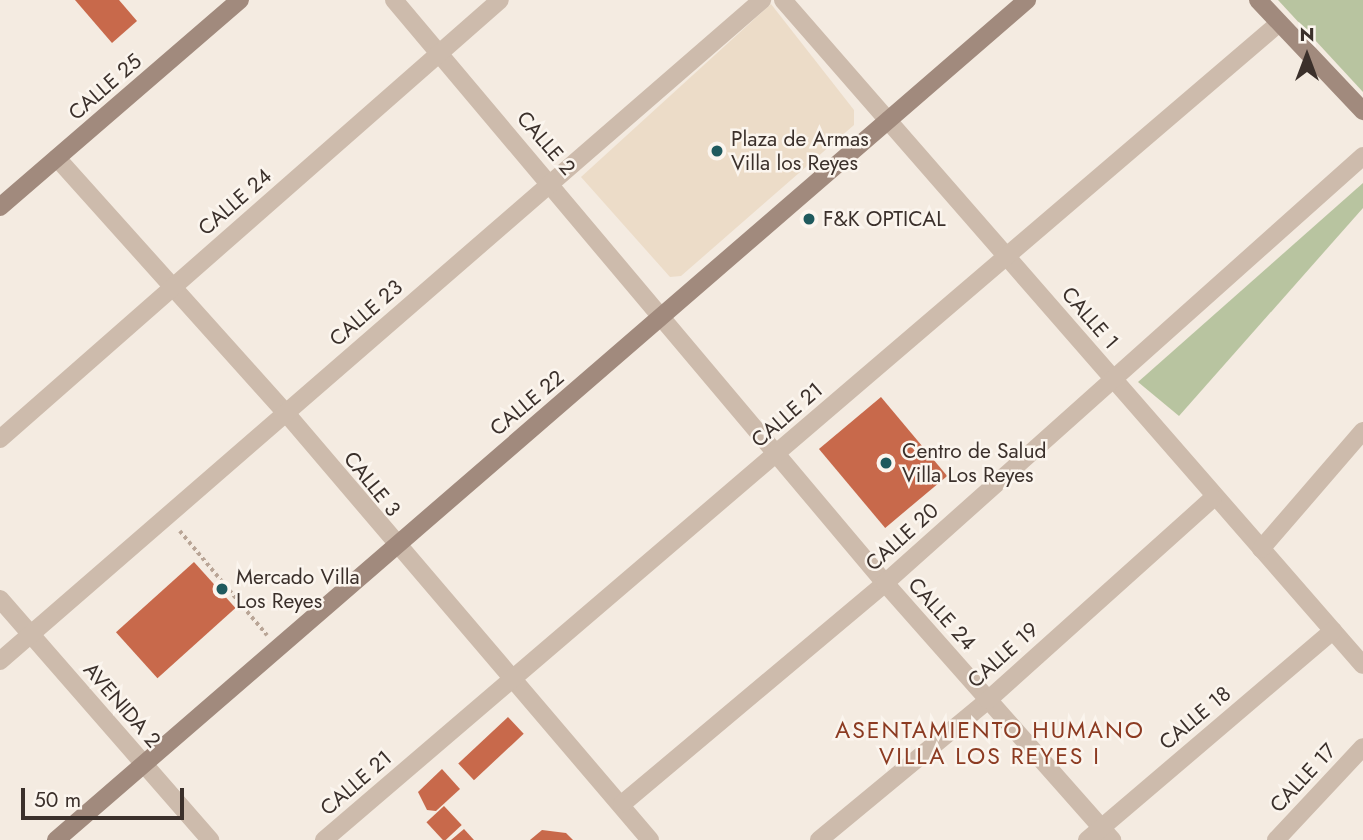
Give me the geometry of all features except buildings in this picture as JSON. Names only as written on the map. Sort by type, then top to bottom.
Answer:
[{"type":"street","name":"CALLE 25","points":[[0,207],[240,0]]},
{"type":"street","name":"CALLE 2","points":[[394,0],[665,315]]},
{"type":"street","name":"CALLE 24","points":[[0,439],[500,0]]},
{"type":"street","name":"CALLE 23","points":[[0,661],[762,0]]},
{"type":"street","name":"CALLE 1","points":[[783,0],[1213,498],[1363,665]]},
{"type":"street","name":"CALLE 22","points":[[56,840],[1027,0]]},
{"type":"street","points":[[1258,0],[1363,111]]},
{"type":"street","name":"CALLE 21","points":[[324,840],[1279,24]]},
{"type":"street","name":"CALLE 20","points":[[622,804],[885,583],[1111,377],[1363,156]]},
{"type":"street","name":"CALLE 3","points":[[57,158],[286,413],[394,546],[622,804],[650,840]]},
{"type":"street","name":"CALLE 24","points":[[665,315],[885,583],[1107,834]]},
{"type":"street","points":[[1261,549],[1363,431]]},
{"type":"street","name":"CALLE 19","points":[[819,840],[988,700],[1213,498]]},
{"type":"street","name":"AVENIDA 2","points":[[0,599],[210,840]]},
{"type":"street","name":"CALLE 18","points":[[1087,840],[1107,834],[1333,631]]},
{"type":"street","name":"CALLE 17","points":[[1276,840],[1363,747]]},
{"type":"path","points":[[167,516],[277,647]]},
{"type":"green space","points":[[1278,0],[1363,0],[1363,92]]},
{"type":"green space","points":[[1363,183],[1363,208],[1179,416],[1138,382]]},
{"type":"shaded area","name":"Plaza de Armas Villa los Reyes","points":[[771,4],[854,110],[854,125],[681,276],[670,277],[581,177]]},
{"type":"place","name":"Plaza de Armas Villa los Reyes","points":[[717,151]]},
{"type":"place","name":"F&K OPTICAL","points":[[809,219]]},
{"type":"place","name":"Centro de Salud Villa Los Reyes","points":[[886,463]]},
{"type":"place","name":"Mercado Villa Los Reyes","points":[[222,589]]},
{"type":"district","name":"ASENTAMIENTO HUMANO VILLA LOS REYES I","points":[[990,743]]}]
